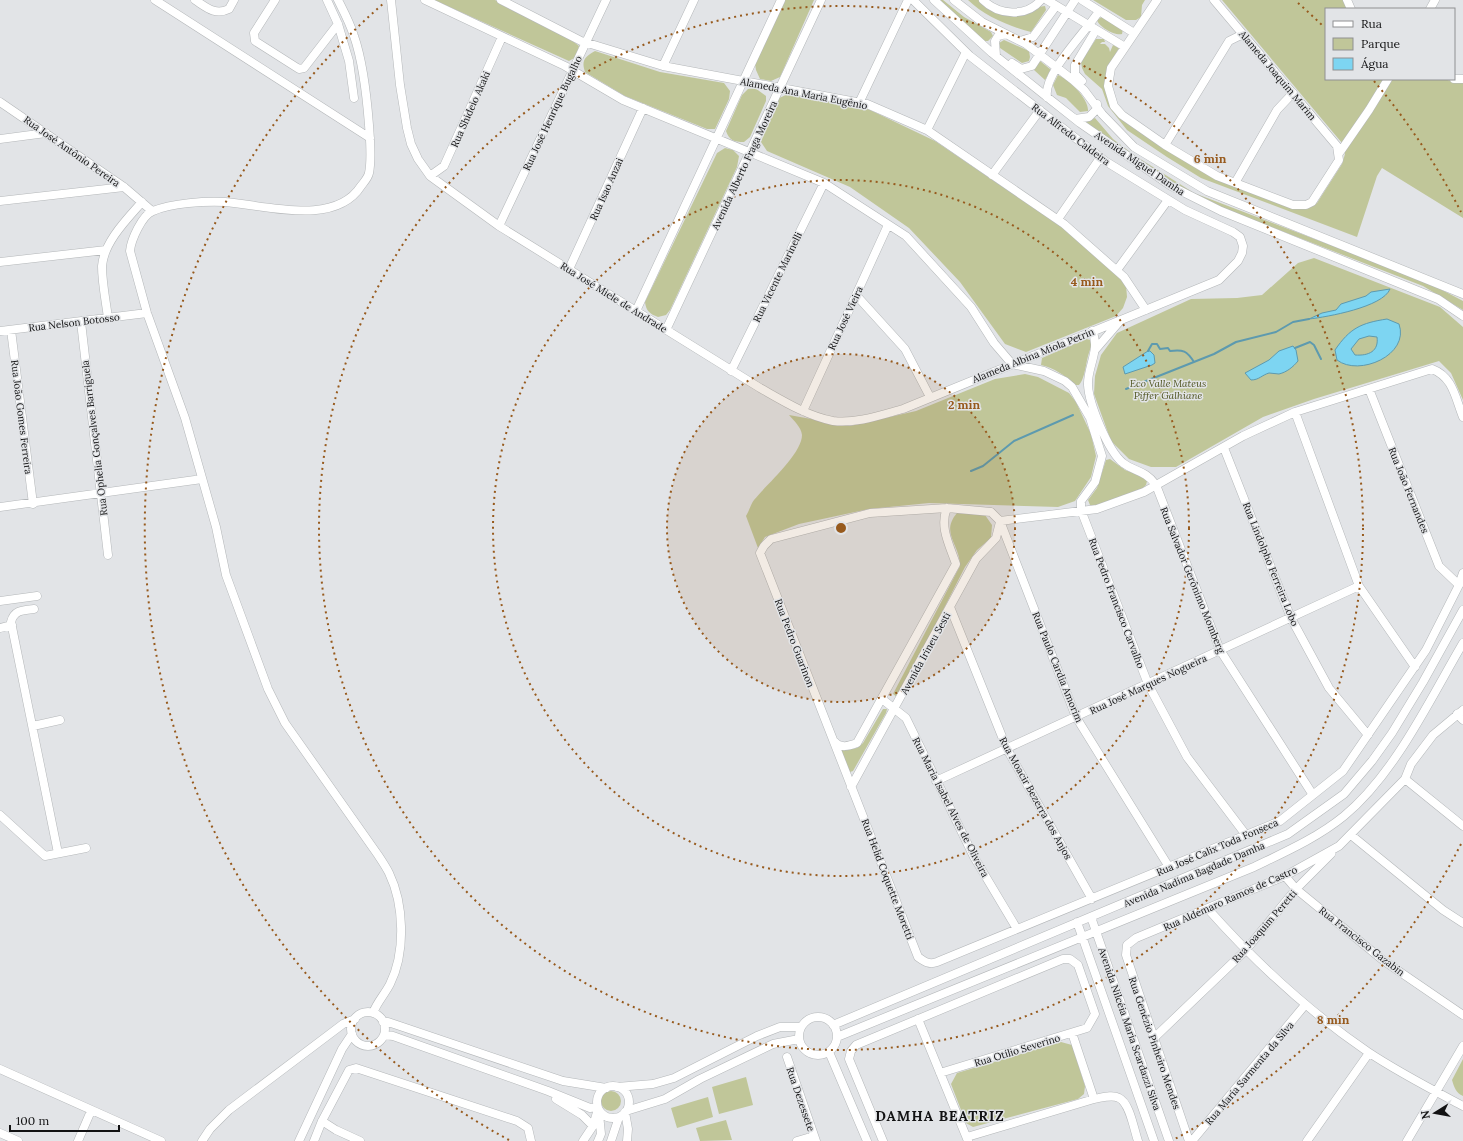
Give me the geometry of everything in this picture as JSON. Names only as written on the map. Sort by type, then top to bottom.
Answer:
[{"type":"street","points":[[155,0],[370,138]]},
{"type":"street","points":[[195,0],[212,11],[217,12],[229,9],[234,0]]},
{"type":"street","points":[[275,0],[254,33],[254,37],[256,41],[299,70],[304,68],[338,24]]},
{"type":"street","points":[[327,0],[338,24],[349,61],[354,98]]},
{"type":"street","points":[[338,0],[355,37],[367,104],[370,138],[369,174],[357,194],[336,206],[310,211],[217,203],[185,204],[152,211],[140,225],[131,240],[130,251],[147,314],[185,418],[226,575],[268,689],[284,723],[378,855],[389,873],[397,895],[400,944],[398,963],[390,984],[373,1013]]},
{"type":"street","name":"Rua José Miele de Andrade","points":[[391,0],[400,85],[407,128],[411,144],[418,159],[430,176],[499,226],[731,370],[803,411]]},
{"type":"street","points":[[425,0],[572,71],[624,100],[824,183],[906,236],[972,307],[994,343],[1012,364],[1044,371],[1065,381],[1072,387],[1090,418],[1102,456],[1095,482],[1081,501],[1081,510]]},
{"type":"street","name":"Alameda Ana Maria Eugênio","points":[[501,0],[518,4],[586,42],[663,66],[859,102],[927,130],[1058,219],[1124,277],[1146,310]]},
{"type":"street","name":"Rua José Henrique Bugalho","points":[[499,226],[606,0]]},
{"type":"street","points":[[663,66],[694,0]]},
{"type":"street","points":[[636,311],[781,0]]},
{"type":"street","name":"Avenida Alberto Fraga Moreira","points":[[666,330],[821,0]]},
{"type":"street","points":[[859,102],[908,0]]},
{"type":"street","name":"Rua Alfredo Caldeira","points":[[913,0],[966,52],[1100,158],[1185,210],[1233,232],[1240,238],[1243,246]]},
{"type":"street","name":"Avenida Miguel Damha","points":[[934,0],[996,56],[1047,97],[1171,186],[1186,195],[1229,214],[1438,298],[1463,316]]},
{"type":"street","name":"Avenida Miguel Damha","points":[[954,0],[972,16],[1020,41],[1057,67],[1084,90],[1097,109],[1134,147],[1207,191],[1463,294]]},
{"type":"street","points":[[983,0],[988,6],[1005,12],[1023,11],[1040,1]]},
{"type":"street","points":[[1047,0],[1125,47]]},
{"type":"street","points":[[1006,34],[998,36],[995,41],[996,56],[1024,69],[1032,66],[1075,0]]},
{"type":"street","points":[[1082,0],[1134,33]]},
{"type":"street","points":[[1156,0],[1111,68],[1108,86],[1114,106],[1122,115],[1165,145],[1217,176],[1293,205],[1306,205],[1312,202],[1339,160],[1340,152],[1387,80]]},
{"type":"street","name":"Alameda Joaquim Marim","points":[[1214,0],[1337,146],[1340,152]]},
{"type":"street","points":[[1020,41],[1033,37],[1056,6]]},
{"type":"street","points":[[1075,118],[1089,117],[1097,109],[1095,96],[1075,74],[1074,70],[1077,59],[1093,28],[1099,11]]},
{"type":"street","points":[[1047,97],[1048,87],[1066,52],[1093,28]]},
{"type":"street","points":[[1165,145],[1229,41],[1244,35]]},
{"type":"street","name":"Rua Shideio Akaki","points":[[430,176],[444,166],[502,37]]},
{"type":"street","points":[[927,130],[966,52]]},
{"type":"street","points":[[1235,183],[1277,110],[1293,93]]},
{"type":"street","name":"Rua José Antônio Pereira","points":[[0,102],[124,187],[152,211]]},
{"type":"street","name":"Rua Isao Anzai","points":[[569,269],[642,108]]},
{"type":"street","points":[[992,175],[1040,110]]},
{"type":"street","points":[[0,139],[46,133]]},
{"type":"street","points":[[1058,219],[1100,158]]},
{"type":"street","name":"Rua Vicente Marinelli","points":[[731,370],[824,183]]},
{"type":"street","points":[[0,201],[124,187]]},
{"type":"street","points":[[1117,270],[1168,200]]},
{"type":"street","points":[[108,318],[102,267],[106,250],[120,229],[142,202]]},
{"type":"street","name":"Rua José Vieira","points":[[803,411],[888,225]]},
{"type":"street","name":"Alameda Albina Miola Petrin","points":[[803,411],[834,421],[852,421],[903,409],[1219,280],[1238,261],[1243,246]]},
{"type":"street","points":[[0,262],[106,250]]},
{"type":"street","points":[[856,295],[904,349],[930,397]]},
{"type":"street","name":"Rua Nelson Botosso","points":[[0,331],[147,314]]},
{"type":"street","points":[[1094,350],[1122,319]]},
{"type":"street","name":"Rua Ophelia Gonçalves Barriguela","points":[[81,322],[108,555]]},
{"type":"street","name":"Rua João Gomes Ferreira","points":[[11,330],[33,504]]},
{"type":"street","points":[[1092,331],[1096,343],[1088,384],[1089,396],[1107,442],[1113,453],[1124,464],[1143,472],[1150,477],[1156,485]]},
{"type":"street","points":[[947,508],[991,512],[1000,521],[1097,509],[1144,492],[1243,436],[1295,412],[1432,368],[1442,372],[1448,378],[1463,417]]},
{"type":"street","name":"Rua João Fernandes","points":[[1368,389],[1439,566],[1459,585]]},
{"type":"street","points":[[1295,412],[1360,586],[1415,667]]},
{"type":"street","name":"Rua Lindolpho Ferreira Lobo","points":[[1224,448],[1291,618],[1329,688],[1368,735]]},
{"type":"street","points":[[0,507],[101,495],[202,479]]},
{"type":"street","name":"Rua Salvador Gerônimo Momberg","points":[[1156,485],[1220,650],[1313,795]]},
{"type":"street","name":"Avenida Irineu Sesti","points":[[833,740],[836,744],[842,746],[857,743],[956,564],[944,530],[943,517],[947,508]]},
{"type":"street","name":"Rua Pedro Guarinon","points":[[852,786],[760,554],[764,546],[771,539],[870,512],[947,508]]},
{"type":"street","name":"Rua Pedro Francisco Carvalho","points":[[1081,510],[1148,684],[1187,757],[1246,835]]},
{"type":"street","name":"Avenida Irineu Sesti","points":[[852,786],[976,560],[996,538],[1000,521]]},
{"type":"street","name":"Rua Paulo Cardia Amorim","points":[[1000,521],[1076,717],[1169,867]]},
{"type":"street","name":"Rua José Calix Toda Fonseca","points":[[931,964],[1280,821],[1343,771],[1426,650],[1459,585],[1463,573]]},
{"type":"street","name":"Rua José Marques Nogueira","points":[[936,781],[1360,586]]},
{"type":"street","points":[[0,601],[36,596]]},
{"type":"street","name":"Rua Moacir Bezerra dos Anjos","points":[[950,606],[1007,748],[1092,898]]},
{"type":"street","points":[[34,609],[16,613],[13,616],[12,626],[58,854]]},
{"type":"street","name":"Avenida Nadima Bagdade Damha","points":[[833,1025],[1288,834],[1344,794],[1372,761],[1392,733],[1463,610]]},
{"type":"street","points":[[0,628],[12,626]]},
{"type":"street","name":"Avenida Nadima Bagdade Damha","points":[[837,1038],[1254,867],[1310,840],[1344,816],[1369,791],[1394,759],[1463,643]]},
{"type":"street","name":"Rua Maria Isabel Alves de Oliveira","points":[[882,699],[906,718],[974,857],[1017,929]]},
{"type":"street","points":[[1460,712],[1463,720]]},
{"type":"street","name":"Rua Aldemaro Ramos de Castro","points":[[1127,945],[1136,938],[1285,876],[1339,846],[1405,779],[1411,764],[1433,735],[1460,712]]},
{"type":"street","points":[[33,726],[60,720]]},
{"type":"street","points":[[1405,779],[1463,826]]},
{"type":"street","name":"Rua Helid Coquette Moretti","points":[[852,786],[918,957],[924,962],[931,964]]},
{"type":"street","points":[[0,815],[45,856],[86,848]]},
{"type":"street","points":[[1351,835],[1443,910],[1463,923]]},
{"type":"street","name":"Rua Joaquim Peretti","points":[[1154,1038],[1245,951],[1296,889],[1339,846]]},
{"type":"street","name":"Rua Francisco Gazabin","points":[[1285,876],[1296,889],[1384,961],[1463,1015]]},
{"type":"street","points":[[1208,909],[1245,951],[1305,1005],[1368,1053],[1463,1106]]},
{"type":"street","name":"Avenida Nilcéia Maria Scardazzi Silva","points":[[1091,916],[1169,1141]]},
{"type":"street","name":"Avenida Nilcéia Maria Scardazzi Silva","points":[[1077,922],[1154,1141]]},
{"type":"street","name":"Rua Genézio Pinheiro Mendes","points":[[1127,945],[1126,955],[1189,1141]]},
{"type":"street","name":"Rua Otílio Severino","points":[[918,1019],[1063,959],[1070,959],[1078,965],[1095,1014],[1087,1028],[940,1073]]},
{"type":"street","name":"Rua Maria Sarmenta da Silva","points":[[1192,1141],[1305,1005]]},
{"type":"street","points":[[202,1141],[210,1129],[229,1110],[343,1024],[355,1019],[363,1013],[373,1013],[381,1018],[383,1022],[384,1036]]},
{"type":"street","points":[[1111,1019],[1124,1014]]},
{"type":"street","points":[[816,1017],[823,1018],[833,1025],[837,1038],[836,1043],[829,1052],[816,1056],[805,1050],[799,1039],[801,1027],[805,1022],[816,1017]]},
{"type":"street","points":[[299,1141],[342,1049],[352,1033],[355,1019]]},
{"type":"street","points":[[884,1141],[849,1059],[851,1050],[856,1045],[918,1019],[967,1139],[1094,1099],[1118,1097],[1126,1103],[1138,1141]]},
{"type":"street","points":[[383,1022],[388,1022],[563,1081],[606,1088],[653,1084],[674,1078],[757,1036],[780,1027],[801,1027]]},
{"type":"street","points":[[337,1030],[352,1033],[360,1044]]},
{"type":"street","points":[[1072,1033],[1094,1099]]},
{"type":"street","points":[[342,1049],[360,1044],[374,1045],[384,1036],[393,1036],[548,1091],[590,1108],[598,1109],[608,1118],[665,1099],[700,1079],[772,1044],[799,1039]]},
{"type":"street","points":[[1407,1141],[1463,1046]]},
{"type":"street","points":[[829,1052],[867,1141]]},
{"type":"street","points":[[1306,1141],[1368,1053]]},
{"type":"street","name":"Rua Dezessete","points":[[787,1057],[815,1139]]},
{"type":"street","points":[[314,1141],[322,1121],[349,1070],[359,1068],[516,1121],[528,1128],[530,1141]]},
{"type":"street","points":[[0,1069],[161,1141]]},
{"type":"street","points":[[1135,1088],[1148,1083]]},
{"type":"street","points":[[611,1141],[628,1100],[623,1090],[618,1087]]},
{"type":"street","points":[[598,1141],[598,1095],[606,1088]]},
{"type":"street","points":[[548,1091],[557,1100],[582,1114],[597,1127],[615,1132]]},
{"type":"street","points":[[78,1141],[91,1111]]},
{"type":"street","points":[[623,1113],[628,1129],[627,1141]]},
{"type":"street","points":[[322,1121],[358,1141]]},
{"type":"street","points":[[584,1141],[597,1127]]},
{"type":"street","points":[[0,1133],[18,1141]]},
{"type":"street","points":[[797,1141],[815,1139]]},
{"type":"green space","points":[[434,0],[495,0],[570,39],[579,46],[576,57],[569,61]]},
{"type":"green space","points":[[785,0],[814,0],[780,77],[771,81],[760,79],[755,64]]},
{"type":"green space","points":[[938,0],[943,0],[964,17],[991,32],[993,36],[988,41],[984,41]]},
{"type":"green space","points":[[968,0],[980,0],[992,11],[1045,6],[1046,10],[1031,32],[990,16],[974,6]]},
{"type":"green space","points":[[1093,0],[1145,0],[1142,5],[1141,17],[1136,20],[1126,20]]},
{"type":"green space","points":[[1222,0],[1344,0],[1348,8],[1325,8],[1325,80],[1447,80],[1463,83],[1463,218],[1382,168],[1377,176],[1357,237],[1201,178],[1127,130],[1108,106],[1102,89],[1085,74],[1081,62],[1096,39],[1104,39],[1105,42],[1100,44],[1105,44],[1109,48],[1110,52],[1113,45],[1119,48],[1108,67],[1111,105],[1165,149],[1294,208],[1308,208],[1317,203],[1342,164],[1345,154],[1342,143]]},
{"type":"green space","points":[[1103,16],[1123,29],[1122,34],[1115,34],[1098,23],[1097,20]]},
{"type":"green space","points":[[1004,40],[1029,51],[1029,61],[1022,63],[1000,48],[999,43]]},
{"type":"green space","points":[[595,51],[660,72],[724,83],[730,91],[729,99],[715,129],[707,129],[625,96],[585,72],[583,64],[585,59]]},
{"type":"green space","points":[[1040,61],[1050,69],[1050,72],[1045,80],[1034,70]]},
{"type":"green space","points":[[1058,75],[1078,90],[1085,101],[1088,111],[1080,112],[1066,98],[1057,95],[1053,85]]},
{"type":"green space","points":[[755,88],[766,96],[766,101],[750,137],[744,142],[737,142],[729,137],[726,131],[742,95],[748,89]]},
{"type":"green space","points":[[788,94],[868,109],[935,141],[1062,227],[1115,273],[1126,285],[1127,297],[1123,308],[1116,316],[1026,352],[1005,344],[960,282],[909,228],[850,187],[767,151],[761,142],[777,99]]},
{"type":"green space","points":[[1095,118],[1113,139],[1134,155],[1194,193],[1425,281],[1463,301],[1463,310],[1423,286],[1194,197],[1085,122]]},
{"type":"green space","points":[[725,148],[733,150],[739,156],[737,167],[670,310],[666,315],[658,317],[655,316],[647,310],[645,302],[717,153]]},
{"type":"green space","name":"Eco Valle Mateus Piffer Galhiane","points":[[1314,258],[1440,307],[1463,327],[1463,400],[1451,373],[1439,361],[1314,399],[1263,417],[1176,467],[1151,467],[1129,459],[1111,441],[1094,394],[1095,376],[1101,355],[1117,333],[1191,299],[1237,298],[1262,295],[1298,263]]},
{"type":"green space","points":[[1086,339],[1091,340],[1093,344],[1090,349],[1082,381],[1079,385],[1074,385],[1059,372],[1041,365],[1042,358]]},
{"type":"green space","points":[[1025,374],[1038,377],[1069,393],[1076,402],[1091,434],[1096,456],[1091,477],[1075,501],[1058,507],[929,503],[869,509],[799,524],[765,537],[758,548],[746,516],[754,500],[790,460],[800,443],[802,435],[800,429],[789,415],[850,426],[916,411],[995,379]]},
{"type":"green space","points":[[1110,459],[1125,470],[1144,477],[1147,481],[1146,485],[1143,488],[1093,507],[1090,505],[1088,500],[1097,488],[1106,460]]},
{"type":"green space","points":[[957,513],[985,515],[992,525],[991,538],[977,550],[965,567],[898,698],[893,694],[960,566],[957,551],[950,533],[952,520]]},
{"type":"green space","points":[[883,709],[887,709],[886,713],[853,771],[850,772],[841,750],[857,748],[863,743]]},
{"type":"green space","points":[[1061,1042],[1072,1045],[1085,1086],[1084,1094],[1078,1099],[973,1127],[966,1123],[951,1084],[957,1073]]},
{"type":"green space","points":[[1463,1059],[1463,1096],[1457,1091],[1452,1080]]},
{"type":"green space","points":[[746,1077],[753,1105],[719,1114],[712,1087]]},
{"type":"green space","points":[[607,1091],[615,1091],[621,1097],[621,1105],[615,1111],[607,1111],[601,1105],[601,1097]]},
{"type":"green space","points":[[708,1097],[713,1117],[677,1128],[671,1108]]},
{"type":"green space","points":[[726,1120],[732,1140],[700,1141],[696,1128]]},
{"type":"water","points":[[1390,289],[1377,301],[1366,306],[1328,316],[1309,319],[1322,313],[1336,310],[1341,304],[1366,296],[1371,292]]},
{"type":"water","points":[[1387,319],[1399,324],[1400,335],[1397,345],[1390,353],[1380,360],[1358,366],[1346,365],[1337,360],[1335,350],[1346,336],[1357,328],[1370,322]],"holes":[[[1369,336],[1377,337],[1376,346],[1372,352],[1365,355],[1355,355],[1351,349],[1359,339]]]},
{"type":"water","points":[[1293,346],[1296,350],[1298,361],[1287,371],[1279,374],[1269,373],[1251,380],[1245,373],[1269,360],[1279,351]]},
{"type":"water","points":[[1148,351],[1154,355],[1155,363],[1125,374],[1123,367]]},
{"type":"waterway","points":[[1126,389],[1214,354],[1236,342],[1276,332],[1293,322],[1309,319]]},
{"type":"waterway","points":[[1295,348],[1310,342],[1314,345],[1321,359]]},
{"type":"waterway","points":[[1148,351],[1152,344],[1157,344],[1160,349],[1168,348],[1170,351],[1178,350],[1187,353],[1194,362]]},
{"type":"waterway","points":[[971,471],[983,466],[1014,441],[1073,415]]},
{"type":"district","name":"DAMHA BEATRIZ","points":[[940,1116]]}]
